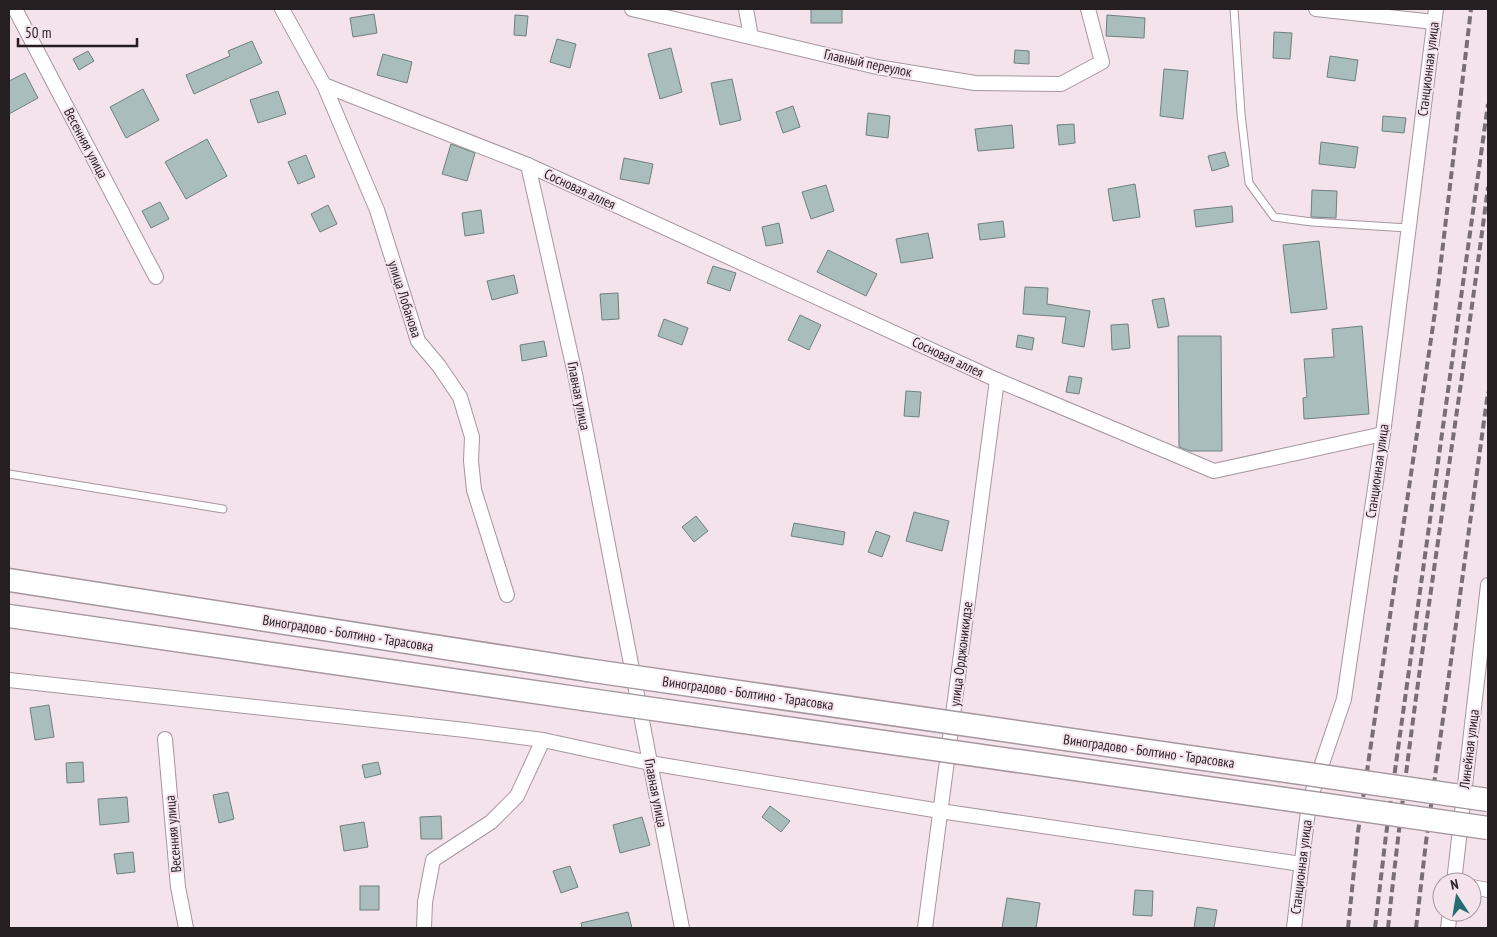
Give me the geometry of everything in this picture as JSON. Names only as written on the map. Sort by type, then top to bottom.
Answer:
[{"type":"main road","name":"Виноградово - Болтино - Тарасовка","points":[[9,580],[587,670],[1488,800]]},
{"type":"main road","name":"Виноградово - Болтино - Тарасовка","points":[[9,616],[583,700],[1488,828]]},
{"type":"street","name":"Весенняя улица","points":[[16,9],[156,277]]},
{"type":"street","points":[[282,9],[324,85],[528,165]]},
{"type":"street","name":"Главный переулок","points":[[632,9],[877,67],[975,83],[1061,84],[1102,62],[1088,9]]},
{"type":"street","points":[[746,9],[751,37]]},
{"type":"street","points":[[1316,9],[1435,15]]},
{"type":"street","name":"Станционная улица","points":[[1294,928],[1308,802],[1344,699],[1383,434],[1435,15]]},
{"type":"street","name":"улица Лобанова","points":[[324,85],[377,210],[418,341],[439,366],[460,397],[472,437],[471,460],[474,490],[508,595]]},
{"type":"street","name":"Сосновая аллея","points":[[528,165],[997,380],[1214,471],[1383,434]]},
{"type":"street","name":"Главная улица","points":[[528,165],[575,374],[682,928]]},
{"type":"street","name":"улица Орджоникидзе","points":[[925,928],[997,380]]},
{"type":"street","name":"Линейная улица","points":[[1455,872],[1488,585]]},
{"type":"street","points":[[9,680],[543,740],[650,763],[940,812],[1301,864]]},
{"type":"street","name":"Весенняя улица","points":[[165,739],[178,887],[186,928]]},
{"type":"street","points":[[424,928],[424,902],[433,860],[492,822],[517,796],[543,740]]},
{"type":"lane","points":[[1234,9],[1241,114],[1249,183],[1274,217],[1312,222],[1408,228]]},
{"type":"lane","points":[[9,474],[223,509]]},
{"type":"building","points":[[811,9],[842,9],[842,23],[811,23]]},
{"type":"building","points":[[374,14],[377,33],[353,37],[350,18]]},
{"type":"building","points":[[515,15],[528,16],[526,36],[514,35]]},
{"type":"building","points":[[1107,15],[1145,18],[1144,38],[1106,36]]},
{"type":"building","points":[[1274,32],[1292,33],[1290,59],[1273,58]]},
{"type":"building","points":[[557,39],[576,44],[570,68],[550,62]]},
{"type":"building","points":[[252,41],[262,63],[194,94],[186,75],[230,56],[228,51]]},
{"type":"building","points":[[671,48],[682,92],[660,99],[648,54]]},
{"type":"building","points":[[1015,50],[1029,51],[1029,64],[1014,63]]},
{"type":"building","points":[[88,51],[94,61],[79,70],[73,59]]},
{"type":"building","points":[[383,54],[412,62],[407,83],[377,75]]},
{"type":"building","points":[[1330,56],[1358,60],[1355,81],[1327,77]]},
{"type":"building","points":[[1164,69],[1188,71],[1183,119],[1160,116]]},
{"type":"building","points":[[25,73],[38,98],[9,114],[9,81]]},
{"type":"building","points":[[732,79],[741,120],[720,125],[711,83]]},
{"type":"building","points":[[143,89],[159,120],[126,138],[110,107]]},
{"type":"building","points":[[278,91],[286,114],[258,123],[250,100]]},
{"type":"building","points":[[793,106],[800,127],[783,133],[776,112]]},
{"type":"building","points":[[868,113],[890,116],[888,138],[866,135]]},
{"type":"building","points":[[1383,116],[1406,118],[1404,133],[1382,131]]},
{"type":"building","points":[[1074,124],[1075,143],[1059,145],[1057,125]]},
{"type":"building","points":[[1012,125],[1014,148],[978,151],[975,129]]},
{"type":"building","points":[[207,139],[227,176],[186,199],[165,162]]},
{"type":"building","points":[[1321,142],[1358,147],[1355,168],[1319,164]]},
{"type":"building","points":[[451,144],[475,153],[467,181],[442,174]]},
{"type":"building","points":[[1225,152],[1229,166],[1212,171],[1208,156]]},
{"type":"building","points":[[306,155],[315,177],[298,184],[288,162]]},
{"type":"building","points":[[624,158],[653,164],[649,184],[620,179]]},
{"type":"building","points":[[1135,184],[1140,217],[1113,221],[1108,189]]},
{"type":"building","points":[[826,185],[834,211],[811,219],[802,192]]},
{"type":"building","points":[[1312,190],[1337,191],[1336,218],[1311,217]]},
{"type":"building","points":[[160,202],[169,219],[151,228],[142,211]]},
{"type":"building","points":[[328,205],[337,224],[320,232],[311,214]]},
{"type":"building","points":[[1232,206],[1233,222],[1196,227],[1194,210]]},
{"type":"building","points":[[481,210],[484,233],[465,236],[462,213]]},
{"type":"building","points":[[1003,221],[1005,237],[980,240],[978,224]]},
{"type":"building","points":[[779,223],[783,243],[766,246],[762,227]]},
{"type":"building","points":[[928,233],[933,258],[901,263],[896,239]]},
{"type":"building","points":[[1319,241],[1327,309],[1291,313],[1283,245]]},
{"type":"building","points":[[828,250],[877,274],[866,296],[817,272]]},
{"type":"building","points":[[713,266],[736,273],[730,291],[707,283]]},
{"type":"building","points":[[514,275],[518,293],[492,300],[487,281]]},
{"type":"building","points":[[1025,287],[1048,288],[1047,304],[1090,311],[1084,347],[1062,343],[1066,317],[1023,314]]},
{"type":"building","points":[[618,293],[619,319],[602,320],[600,294]]},
{"type":"building","points":[[1164,298],[1169,326],[1158,328],[1152,300]]},
{"type":"building","points":[[800,315],[821,325],[809,350],[788,340]]},
{"type":"building","points":[[664,319],[688,328],[682,345],[658,336]]},
{"type":"building","points":[[1128,324],[1130,348],[1112,350],[1111,325]]},
{"type":"building","points":[[1362,326],[1369,414],[1304,419],[1303,398],[1307,397],[1304,359],[1334,357],[1332,329]]},
{"type":"building","points":[[1018,335],[1034,338],[1032,350],[1016,347]]},
{"type":"building","points":[[1178,336],[1221,336],[1222,451],[1190,451],[1179,447]]},
{"type":"building","points":[[544,341],[547,356],[522,361],[520,345]]},
{"type":"building","points":[[1069,376],[1082,378],[1079,394],[1066,392]]},
{"type":"building","points":[[906,391],[921,392],[919,417],[904,416]]},
{"type":"building","points":[[914,512],[949,521],[942,551],[906,541]]},
{"type":"building","points":[[696,516],[708,531],[694,542],[682,527]]},
{"type":"building","points":[[794,523],[845,532],[843,545],[791,536]]},
{"type":"building","points":[[876,531],[890,536],[882,557],[868,552]]},
{"type":"building","points":[[49,705],[54,737],[35,740],[30,708]]},
{"type":"building","points":[[83,762],[84,782],[67,783],[66,763]]},
{"type":"building","points":[[378,762],[381,774],[365,778],[362,765]]},
{"type":"building","points":[[228,792],[234,819],[219,823],[213,795]]},
{"type":"building","points":[[127,797],[129,822],[100,825],[98,799]]},
{"type":"building","points":[[770,806],[790,821],[781,832],[762,817]]},
{"type":"building","points":[[441,816],[442,839],[421,839],[420,817]]},
{"type":"building","points":[[642,817],[650,845],[620,853],[613,825]]},
{"type":"building","points":[[364,822],[368,847],[344,851],[340,826]]},
{"type":"building","points":[[133,852],[135,872],[117,874],[114,854]]},
{"type":"building","points":[[570,866],[578,887],[561,893],[553,871]]},
{"type":"building","points":[[360,886],[379,886],[379,910],[360,910]]},
{"type":"building","points":[[1135,890],[1153,891],[1152,916],[1133,915]]},
{"type":"building","points":[[1007,898],[1040,903],[1036,928],[1002,928]]},
{"type":"building","points":[[1197,907],[1217,910],[1214,928],[1194,928]]},
{"type":"building","points":[[628,912],[632,928],[582,928],[581,923]]},
{"type":"railway","points":[[1348,928],[1358,832],[1435,312],[1471,9]]},
{"type":"railway","points":[[1375,928],[1386,835],[1488,104]]},
{"type":"railway","points":[[1388,928],[1410,742],[1488,187]]},
{"type":"railway","points":[[1416,928],[1426,842],[1488,392]]}]
